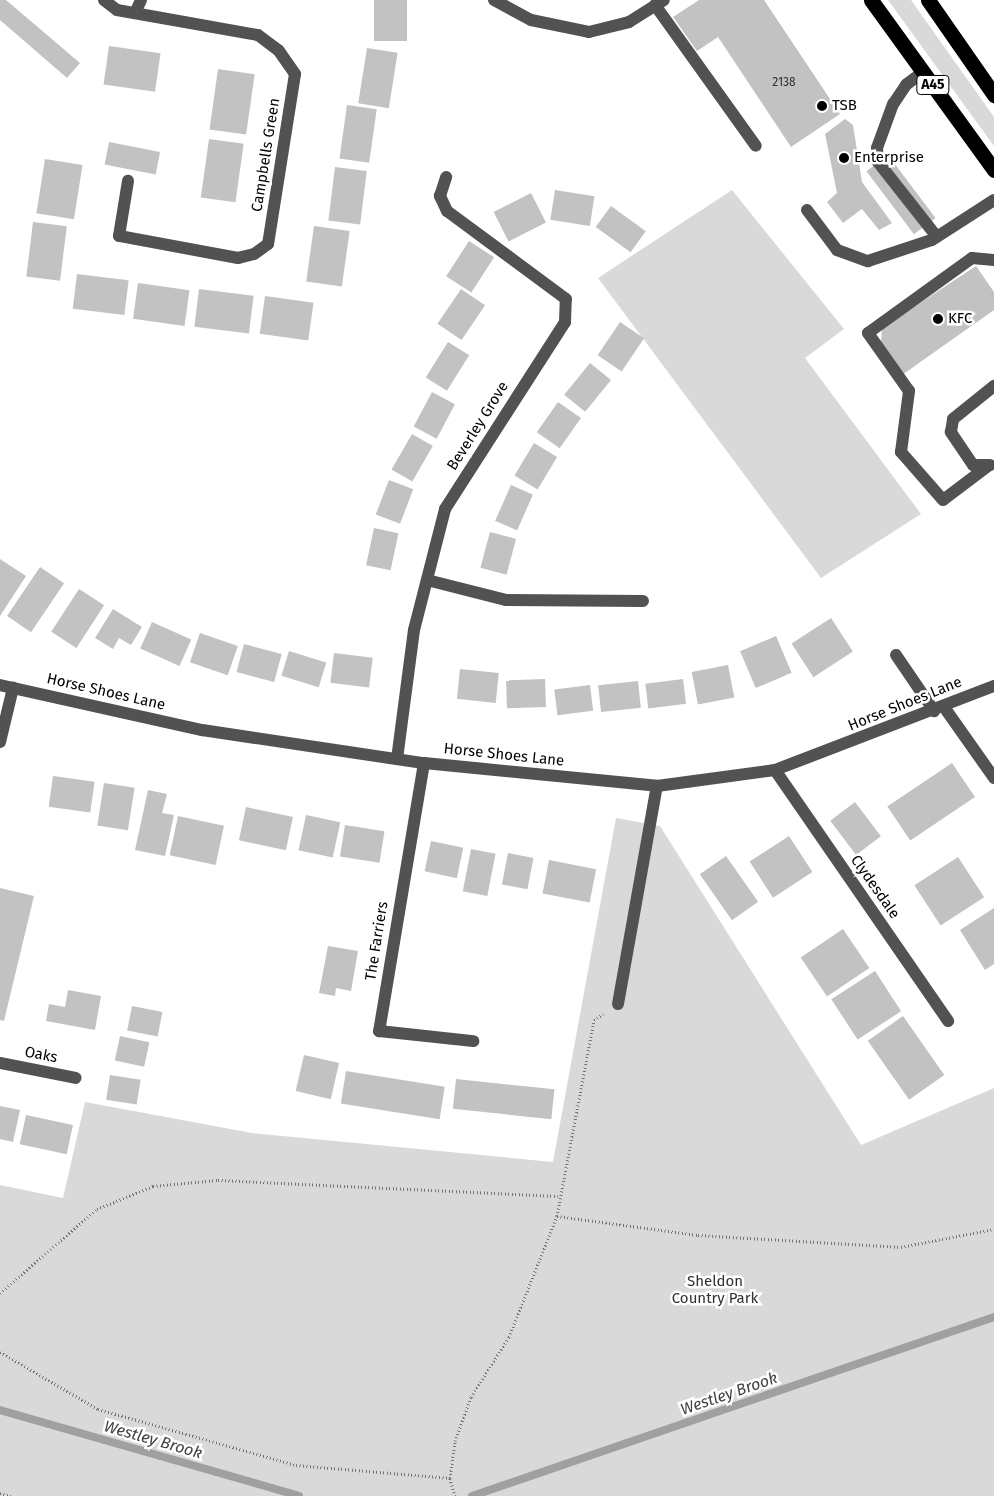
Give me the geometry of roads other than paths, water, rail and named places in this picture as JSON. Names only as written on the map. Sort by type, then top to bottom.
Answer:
[{"type":"highway","name":"A45","points":[[872,0],[994,170]]},
{"type":"highway","points":[[928,0],[994,95]]},
{"type":"street","name":"Campbells Green","points":[[104,0],[117,10],[258,35],[279,51],[295,74],[268,244],[254,254],[238,258],[119,236],[128,180]]},
{"type":"street","points":[[135,13],[141,0]]},
{"type":"street","points":[[494,0],[531,20],[590,32],[629,22],[660,3],[756,146]]},
{"type":"street","points":[[923,72],[906,85],[893,104],[878,155],[878,162],[937,237]]},
{"type":"street","name":"Beverley Grove","points":[[397,758],[414,630],[445,509],[565,322],[566,299],[447,211],[440,196],[446,177]]},
{"type":"street","points":[[806,210],[837,250],[868,261],[937,237],[994,200]]},
{"type":"street","points":[[991,464],[943,500],[901,452],[909,391],[868,332],[972,258],[994,260]]},
{"type":"street","points":[[991,464],[972,465],[951,432],[954,419],[994,386]]},
{"type":"street","points":[[427,580],[506,600],[643,601]]},
{"type":"street","points":[[896,656],[994,778]]},
{"type":"street","name":"Horse Shoes Lane","points":[[0,685],[202,730],[424,763],[657,786],[775,770],[939,709],[994,686]]},
{"type":"street","points":[[0,742],[13,688]]},
{"type":"street","name":"The Farriers","points":[[424,763],[379,1031],[474,1041]]},
{"type":"street","name":"Clydesdale","points":[[775,770],[948,1021]]},
{"type":"street","points":[[618,1004],[657,786]]},
{"type":"street","name":"Oaks","points":[[0,1063],[76,1078]]},
{"type":"waterway","name":"Westley Brook","points":[[472,1496],[994,1317]]},
{"type":"waterway","name":"Westley Brook","points":[[0,1410],[299,1496]]},
{"type":"place","name":"TSB","points":[[822,106]]},
{"type":"place","name":"Enterprise","points":[[844,158]]},
{"type":"place","name":"KFC","points":[[938,319]]},
{"type":"park label","name":"Sheldon Country Park","points":[[715,1290]]}]
